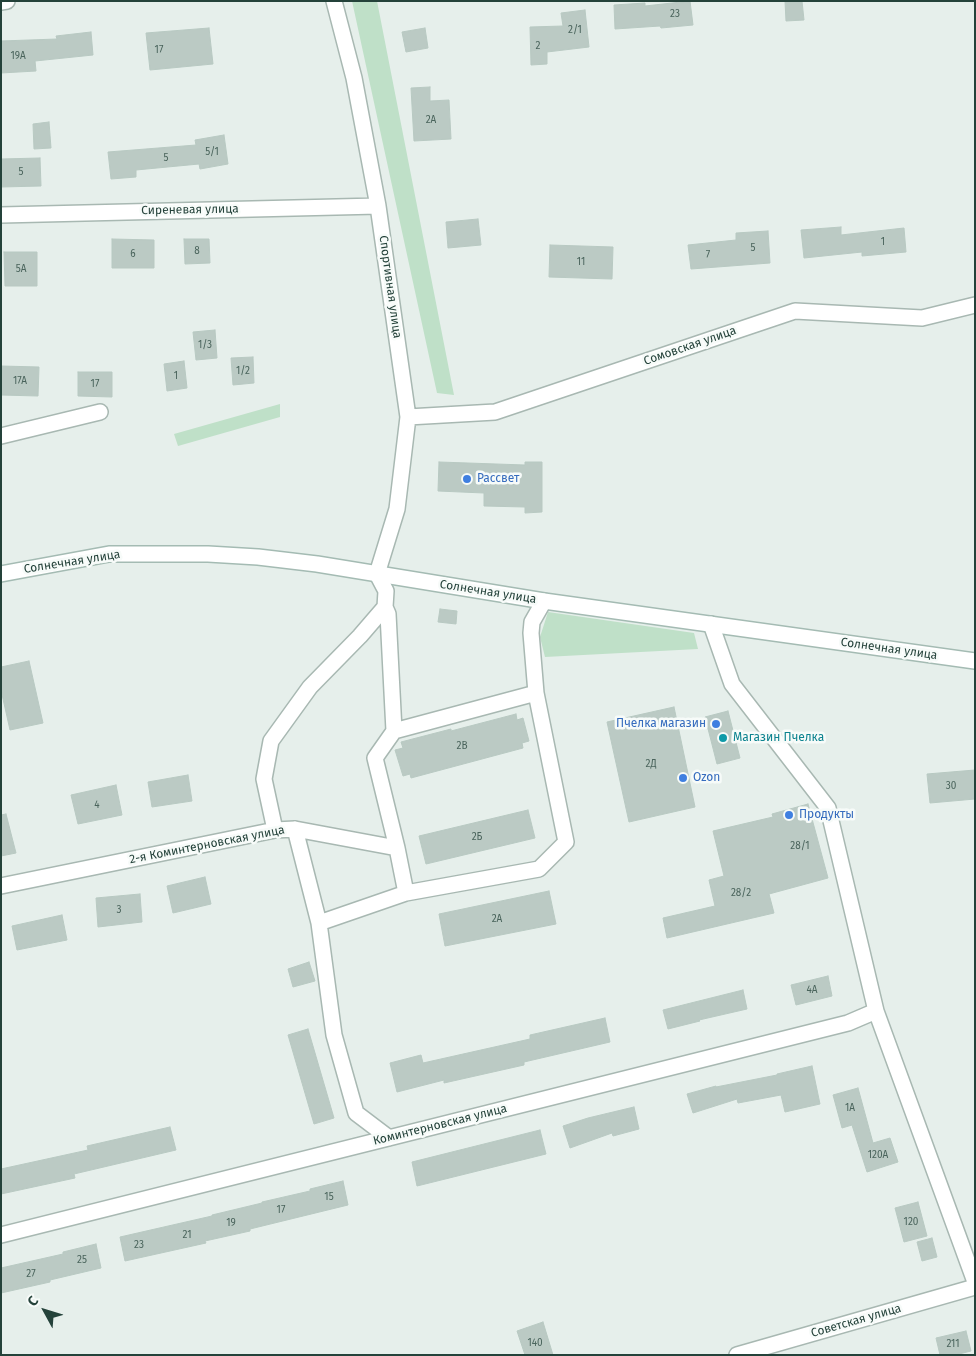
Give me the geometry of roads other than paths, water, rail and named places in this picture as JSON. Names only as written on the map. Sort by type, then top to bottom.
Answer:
[{"type":"street","points":[[1,2],[7,1]]},
{"type":"street","name":"Спортивная улица","points":[[334,1],[354,78],[378,206],[408,417],[397,509],[377,574]]},
{"type":"street","name":"Сиреневая улица","points":[[1,215],[378,206]]},
{"type":"street","name":"Сомовская улица","points":[[408,417],[495,412],[796,311],[922,318],[975,305]]},
{"type":"street","points":[[1,436],[100,412]]},
{"type":"street","name":"Солнечная улица","points":[[1,574],[109,554],[162,553],[258,557],[317,564],[544,601],[975,661]]},
{"type":"street","points":[[377,574],[386,591],[385,607],[388,614],[394,731],[375,758],[406,894]]},
{"type":"street","points":[[319,922],[406,894],[538,869],[566,842],[536,693],[532,622],[544,601]]},
{"type":"street","points":[[275,830],[264,779],[272,741],[310,687],[360,636],[385,607]]},
{"type":"street","points":[[711,624],[732,684],[828,808],[876,1011],[975,1282]]},
{"type":"street","points":[[394,731],[536,693]]},
{"type":"street","points":[[295,829],[319,922],[334,1035],[356,1113],[389,1138]]},
{"type":"street","name":"2-я Коминтерновская улица","points":[[1,886],[275,830],[295,829],[397,848]]},
{"type":"street","name":"Коминтерновская улица","points":[[1,1235],[848,1023],[876,1011]]},
{"type":"street","name":"Советская улица","points":[[737,1355],[975,1287]]},
{"type":"place","name":"Рассвет","points":[[467,479]]},
{"type":"place","name":"Пчелка магазин","points":[[716,724]]},
{"type":"place","name":"Магазин Пчелка","points":[[723,738]]},
{"type":"place","name":"Ozon","points":[[683,778]]},
{"type":"place","name":"Продукты","points":[[789,815]]}]
